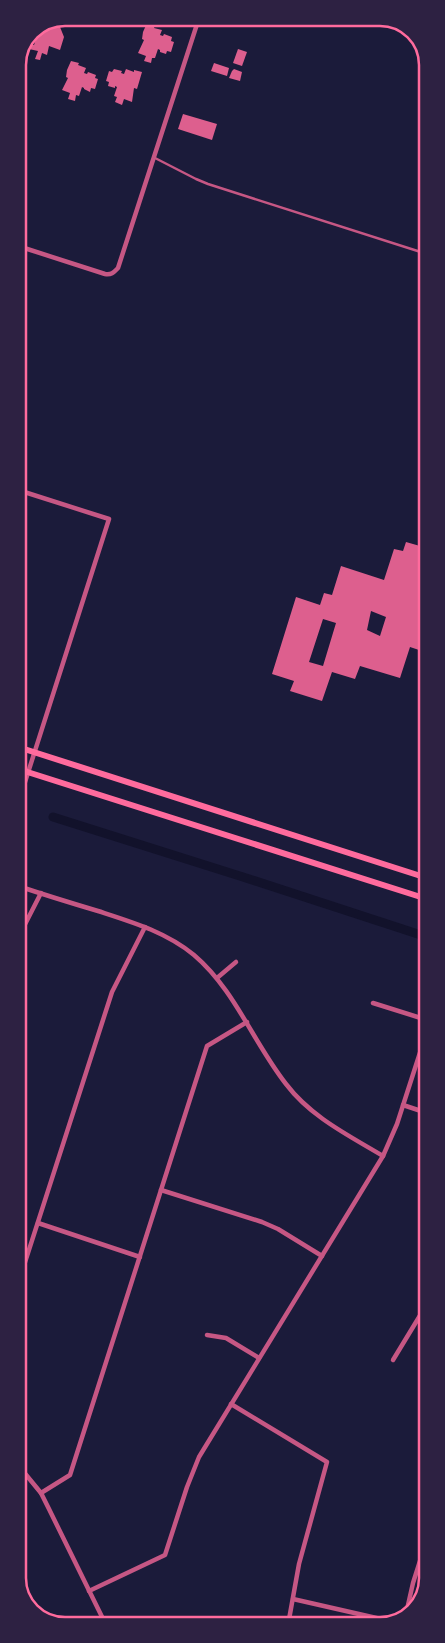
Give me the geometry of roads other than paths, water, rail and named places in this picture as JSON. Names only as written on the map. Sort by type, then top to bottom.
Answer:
[{"type":"main road","points":[[26,749],[419,875]]},
{"type":"main road","points":[[28,772],[419,896]]},
{"type":"street","points":[[26,249],[106,274],[114,273],[118,268],[196,26]]},
{"type":"street","points":[[26,493],[109,519],[26,778]]},
{"type":"street","points":[[26,888],[145,927],[177,943],[192,954],[217,978],[227,991],[277,1072],[300,1101],[326,1122],[383,1156]]},
{"type":"street","points":[[26,922],[41,893]]},
{"type":"street","points":[[26,1260],[112,992],[145,927]]},
{"type":"street","points":[[217,978],[236,962]]},
{"type":"street","points":[[374,1002],[419,1017]]},
{"type":"street","points":[[41,1493],[70,1475],[207,1046],[246,1022]]},
{"type":"street","points":[[89,1592],[165,1555],[192,1472],[200,1457],[383,1156],[391,1140],[419,1055]]},
{"type":"street","points":[[403,1105],[419,1110]]},
{"type":"street","points":[[161,1190],[262,1222],[278,1229],[322,1256]]},
{"type":"street","points":[[38,1223],[140,1257]]},
{"type":"street","points":[[393,1360],[419,1317]]},
{"type":"street","points":[[207,1335],[226,1338],[259,1358]]},
{"type":"street","points":[[231,1404],[327,1462],[300,1564],[290,1617]]},
{"type":"street","points":[[26,1474],[41,1493],[102,1617]]},
{"type":"street","points":[[408,1604],[419,1565]]},
{"type":"street","points":[[293,1599],[372,1617]]},
{"type":"lane","points":[[153,157],[208,184],[419,251]]},
{"type":"waterway","points":[[53,817],[419,934]]}]
